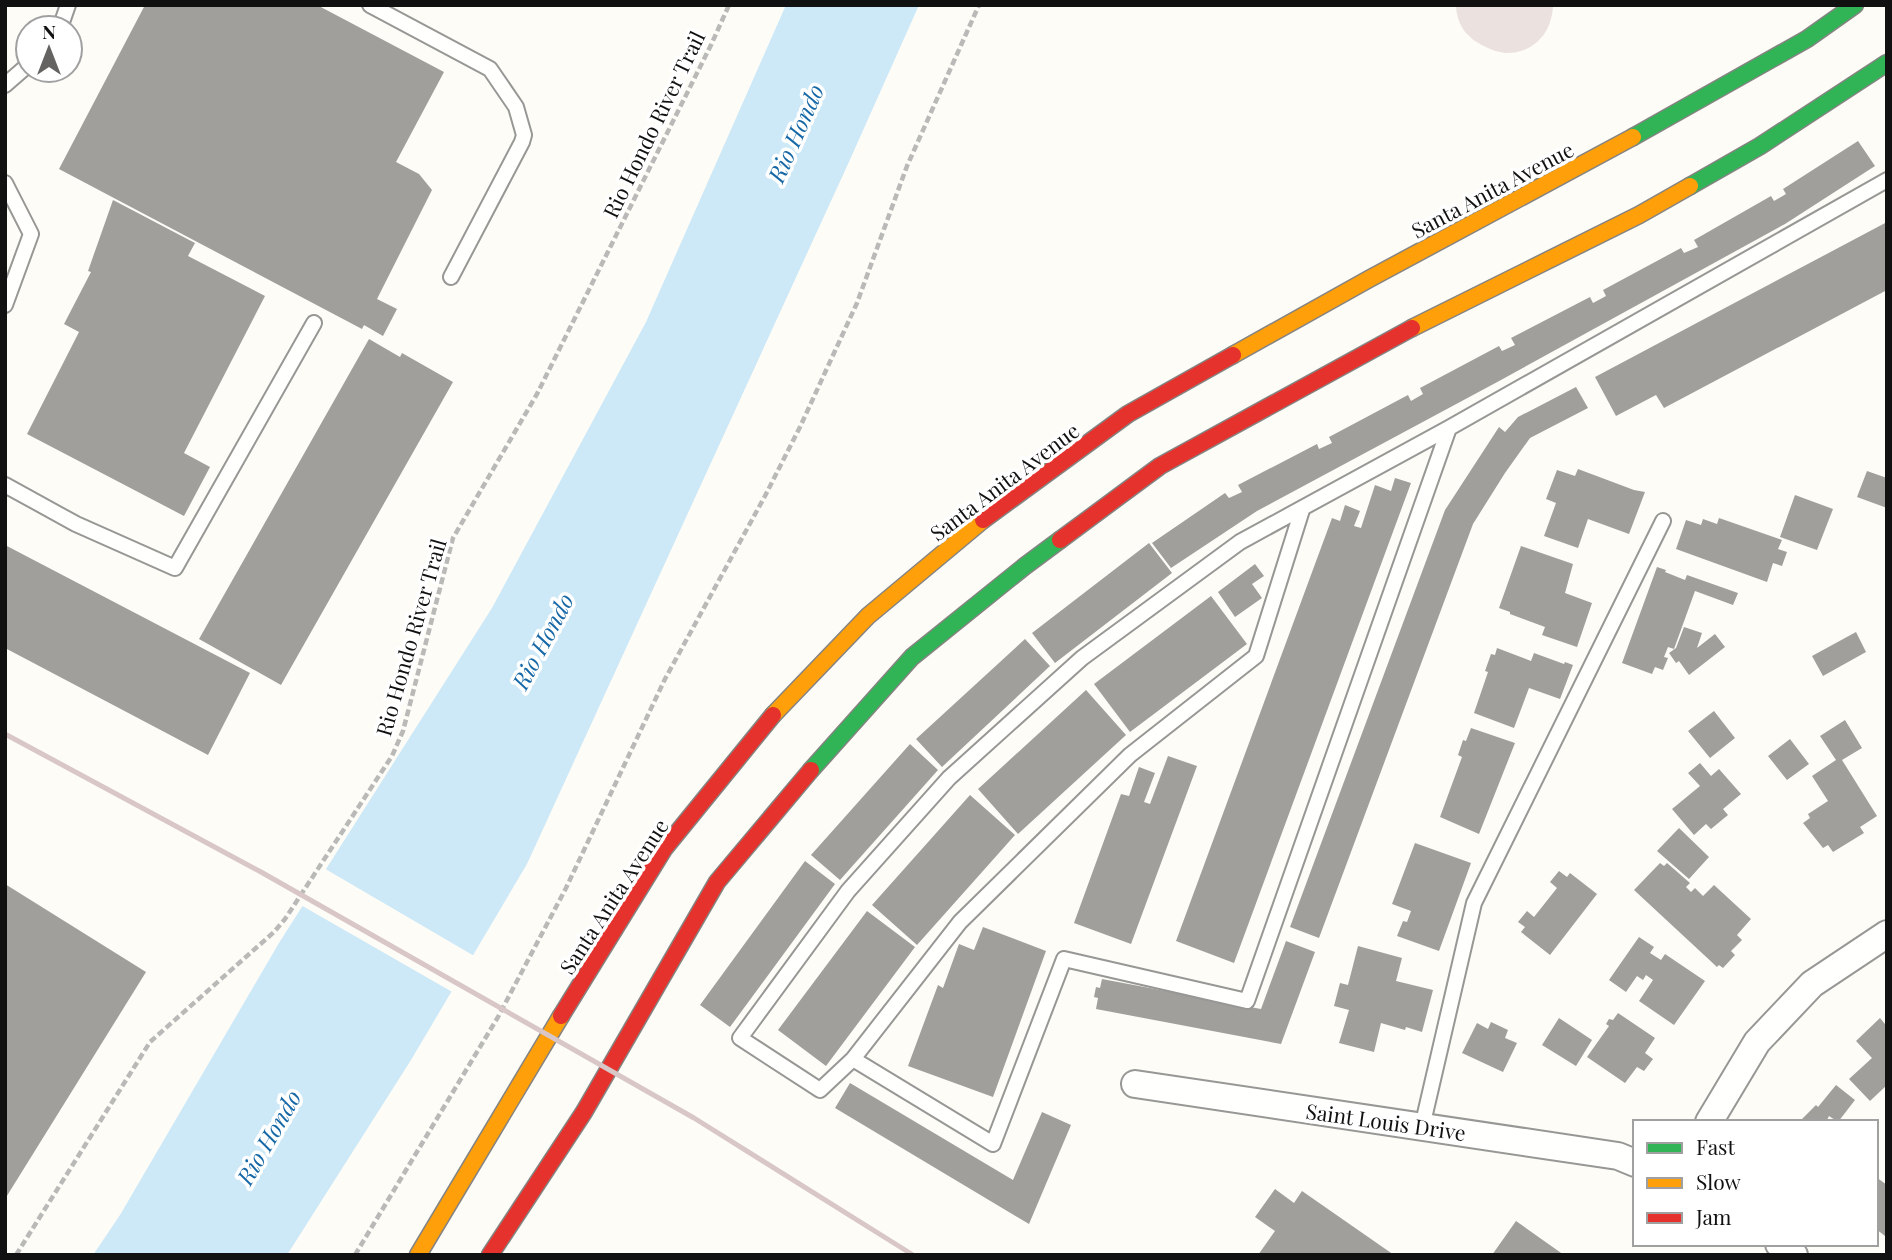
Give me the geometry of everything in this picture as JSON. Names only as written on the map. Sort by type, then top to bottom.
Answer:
[{"type":"main road","name":"Santa Anita Avenue","points":[[418,1255],[527,1071],[664,849],[776,712],[868,616],[986,517],[1128,414],[1784,52],[1855,5]]},
{"type":"main road","points":[[490,1255],[584,1112],[717,882],[824,754],[912,657],[1025,566],[1160,466],[1398,335],[1639,215],[1760,146],[1887,63]]},
{"type":"street","points":[[1710,1120],[1757,1042],[1803,993],[1812,984],[1887,934]]},
{"type":"street","name":"Saint Louis Drive","points":[[1135,1084],[1618,1156],[1633,1162]]},
{"type":"lane","points":[[370,5],[490,69],[516,107],[524,135],[522,142],[451,276]]},
{"type":"lane","points":[[1302,510],[1256,656],[1129,755],[960,922],[853,1059],[820,1090],[740,1038],[848,891],[949,778],[1082,658],[1240,542],[1449,428],[1887,180]]},
{"type":"lane","points":[[5,183],[31,234],[5,305]]},
{"type":"lane","points":[[5,485],[76,524],[176,568],[314,323]]},
{"type":"lane","points":[[853,1059],[993,1144],[1064,959],[1247,1001],[1449,428]]},
{"type":"lane","points":[[1422,1127],[1474,903],[1663,521]]},
{"type":"path","name":"Rio Hondo River Trail","points":[[16,1255],[150,1042],[274,932],[285,919],[392,756],[403,732],[453,538],[537,394],[729,5]]},
{"type":"path","points":[[355,1255],[498,1017],[566,888],[665,679],[800,428],[847,327],[907,166],[979,5]]},
{"type":"water","name":"Rio Hondo","points":[[786,5],[919,5],[527,864],[411,1060],[287,1255],[93,1255],[120,1215],[279,943],[492,608],[646,322]]},
{"type":"pier","points":[[322,867],[476,957],[454,993],[299,904]]},
{"type":"building","points":[[145,5],[317,5],[444,72],[396,162],[419,174],[432,190],[377,299],[397,309],[383,336],[364,325],[362,329],[59,169]]},
{"type":"building","points":[[1858,141],[1875,166],[1785,224],[1257,511],[1171,568],[1152,543],[1225,493],[1229,498],[1242,492],[1238,485],[1317,444],[1319,449],[1332,443],[1329,437],[1408,395],[1411,401],[1423,394],[1420,388],[1499,346],[1502,351],[1515,345],[1511,338],[1590,297],[1593,303],[1606,296],[1603,290],[1681,248],[1684,253],[1698,247],[1694,240],[1771,196],[1774,201],[1786,194],[1783,189]]},
{"type":"building","points":[[113,200],[195,243],[188,256],[265,296],[184,453],[210,467],[184,516],[27,434],[79,332],[64,324],[91,272],[88,271]]},
{"type":"building","points":[[1887,222],[1887,290],[1664,408],[1656,395],[1616,416],[1595,377]]},
{"type":"building","points":[[369,339],[400,357],[402,353],[453,382],[281,685],[199,639]]},
{"type":"building","points":[[1576,387],[1588,408],[1530,438],[1473,524],[1319,938],[1290,927],[1445,510],[1499,427],[1505,432],[1518,417]]},
{"type":"building","points":[[1578,469],[1645,492],[1629,534],[1588,519],[1578,548],[1544,536],[1556,503],[1546,499],[1557,470],[1575,476]]},
{"type":"building","points":[[1867,471],[1887,478],[1887,508],[1857,497]]},
{"type":"building","points":[[1395,478],[1411,483],[1234,963],[1176,941],[1332,518],[1340,521],[1345,505],[1360,511],[1354,526],[1361,528],[1375,485],[1391,491]]},
{"type":"building","points":[[1795,495],[1833,509],[1817,550],[1780,537]]},
{"type":"building","points":[[1719,518],[1782,540],[1778,549],[1787,552],[1782,566],[1773,563],[1767,582],[1676,549],[1686,520],[1701,525],[1703,519],[1717,524]]},
{"type":"building","points":[[1149,543],[1172,573],[1055,663],[1032,633]]},
{"type":"building","points":[[5,545],[250,673],[208,755],[5,648]]},
{"type":"building","points":[[1521,546],[1573,564],[1565,593],[1592,603],[1577,647],[1542,635],[1545,627],[1499,608]]},
{"type":"building","points":[[1255,564],[1264,576],[1252,584],[1262,598],[1235,617],[1218,592]]},
{"type":"building","points":[[1657,567],[1685,580],[1687,575],[1738,593],[1733,605],[1695,591],[1674,649],[1668,647],[1664,657],[1668,658],[1663,670],[1655,667],[1652,674],[1622,663]]},
{"type":"building","points":[[1211,596],[1247,644],[1130,732],[1094,684]]},
{"type":"building","points":[[1684,627],[1702,633],[1697,648],[1715,634],[1725,647],[1689,675],[1669,653],[1676,648]]},
{"type":"building","points":[[1856,632],[1866,652],[1823,676],[1812,656]]},
{"type":"building","points":[[1025,639],[1050,666],[942,767],[916,739]]},
{"type":"building","points":[[1497,648],[1531,661],[1534,653],[1573,665],[1560,699],[1529,688],[1514,728],[1474,713],[1488,672],[1485,671],[1491,654],[1495,655]]},
{"type":"building","points":[[1086,690],[1126,735],[1018,834],[978,789]]},
{"type":"building","points":[[1714,711],[1735,738],[1710,758],[1688,731]]},
{"type":"building","points":[[1845,720],[1862,748],[1842,760],[1877,816],[1860,827],[1864,833],[1833,852],[1828,845],[1823,848],[1803,823],[1810,818],[1808,814],[1828,801],[1812,776],[1836,760],[1820,736]]},
{"type":"building","points":[[1471,728],[1515,743],[1479,834],[1440,817],[1462,757],[1458,755],[1463,740],[1466,741]]},
{"type":"building","points":[[1790,739],[1809,764],[1787,780],[1768,756]]},
{"type":"building","points":[[910,744],[938,770],[840,880],[811,855]]},
{"type":"building","points":[[1168,756],[1197,766],[1131,944],[1074,923],[1121,794],[1129,796],[1139,767],[1155,773],[1144,802],[1150,804]]},
{"type":"building","points":[[1700,763],[1711,776],[1719,769],[1741,794],[1723,809],[1728,815],[1711,829],[1706,824],[1694,835],[1672,809],[1700,786],[1688,773]]},
{"type":"building","points":[[970,795],[1015,835],[917,945],[872,905]]},
{"type":"building","points":[[1679,828],[1709,857],[1689,879],[1657,851]]},
{"type":"building","points":[[1415,843],[1471,863],[1439,951],[1397,936],[1411,911],[1392,904]]},
{"type":"building","points":[[805,861],[835,884],[730,1027],[700,1005]]},
{"type":"building","points":[[1660,863],[1664,866],[1667,863],[1690,883],[1686,887],[1691,892],[1695,888],[1703,896],[1714,885],[1751,919],[1737,935],[1742,940],[1731,951],[1735,955],[1723,968],[1719,965],[1717,967],[1634,890]]},
{"type":"building","points":[[1559,871],[1567,877],[1570,873],[1597,894],[1550,955],[1521,932],[1525,927],[1518,922],[1527,911],[1534,917],[1557,888],[1550,882]]},
{"type":"building","points":[[5,884],[146,972],[5,1199]]},
{"type":"building","points":[[867,911],[915,947],[826,1066],[778,1030]]},
{"type":"building","points":[[983,927],[1046,951],[993,1097],[908,1066],[938,985],[943,988],[959,944],[974,950]]},
{"type":"building","points":[[1639,937],[1654,947],[1650,953],[1661,960],[1665,954],[1705,981],[1674,1025],[1639,1001],[1653,980],[1646,975],[1643,980],[1637,976],[1626,992],[1609,980]]},
{"type":"building","points":[[1286,941],[1315,952],[1281,1044],[1096,1009],[1096,987],[1100,988],[1102,979],[1261,1009]]},
{"type":"building","points":[[1358,946],[1402,958],[1396,981],[1433,990],[1422,1032],[1381,1023],[1374,1052],[1339,1043],[1349,1010],[1334,1006],[1340,983],[1348,985]]},
{"type":"building","points":[[1618,1013],[1655,1038],[1645,1053],[1653,1059],[1644,1071],[1637,1067],[1625,1083],[1587,1057],[1609,1026],[1606,1024],[1609,1019],[1613,1020]]},
{"type":"building","points":[[1559,1018],[1592,1040],[1576,1066],[1542,1045]]},
{"type":"building","points":[[1880,1018],[1887,1023],[1887,1085],[1870,1101],[1849,1079],[1872,1058],[1856,1041]]},
{"type":"building","points":[[1491,1022],[1508,1030],[1505,1038],[1517,1043],[1503,1072],[1462,1053],[1477,1023],[1488,1029]]},
{"type":"building","points":[[850,1083],[1013,1180],[1042,1112],[1071,1125],[1029,1224],[835,1108]]},
{"type":"building","points":[[1836,1085],[1855,1100],[1840,1120],[1829,1116],[1827,1120],[1801,1120],[1816,1105],[1818,1107]]},
{"type":"building","points":[[1878,1178],[1887,1185],[1885,1236],[1878,1231]]},
{"type":"building","points":[[1275,1189],[1294,1203],[1302,1191],[1394,1255],[1258,1255],[1275,1231],[1255,1217]]},
{"type":"building","points":[[1516,1221],[1564,1255],[1492,1255]]},
{"type":"taxiway","points":[[1500,5],[1508,9],[1509,5]]},
{"type":"railway","points":[[5,734],[261,872],[694,1118],[913,1255]]},
{"type":"traffic: fast","points":[[1633,137],[1807,39],[1855,5]]},
{"type":"traffic: fast","points":[[1690,186],[1760,146],[1887,63]]},
{"type":"traffic: fast","points":[[811,770],[912,657],[1060,540]]},
{"type":"traffic: slow","points":[[1233,355],[1633,137]]},
{"type":"traffic: slow","points":[[1412,328],[1639,215],[1690,186]]},
{"type":"traffic: slow","points":[[773,715],[868,616],[983,520]]},
{"type":"traffic: slow","points":[[418,1255],[561,1016]]},
{"type":"traffic: jam","points":[[1060,540],[1160,466],[1412,328]]},
{"type":"traffic: jam","points":[[983,520],[1128,414],[1233,355]]},
{"type":"traffic: jam","points":[[561,1016],[664,849],[773,715]]},
{"type":"traffic: jam","points":[[490,1255],[584,1112],[717,882],[811,770]]}]
